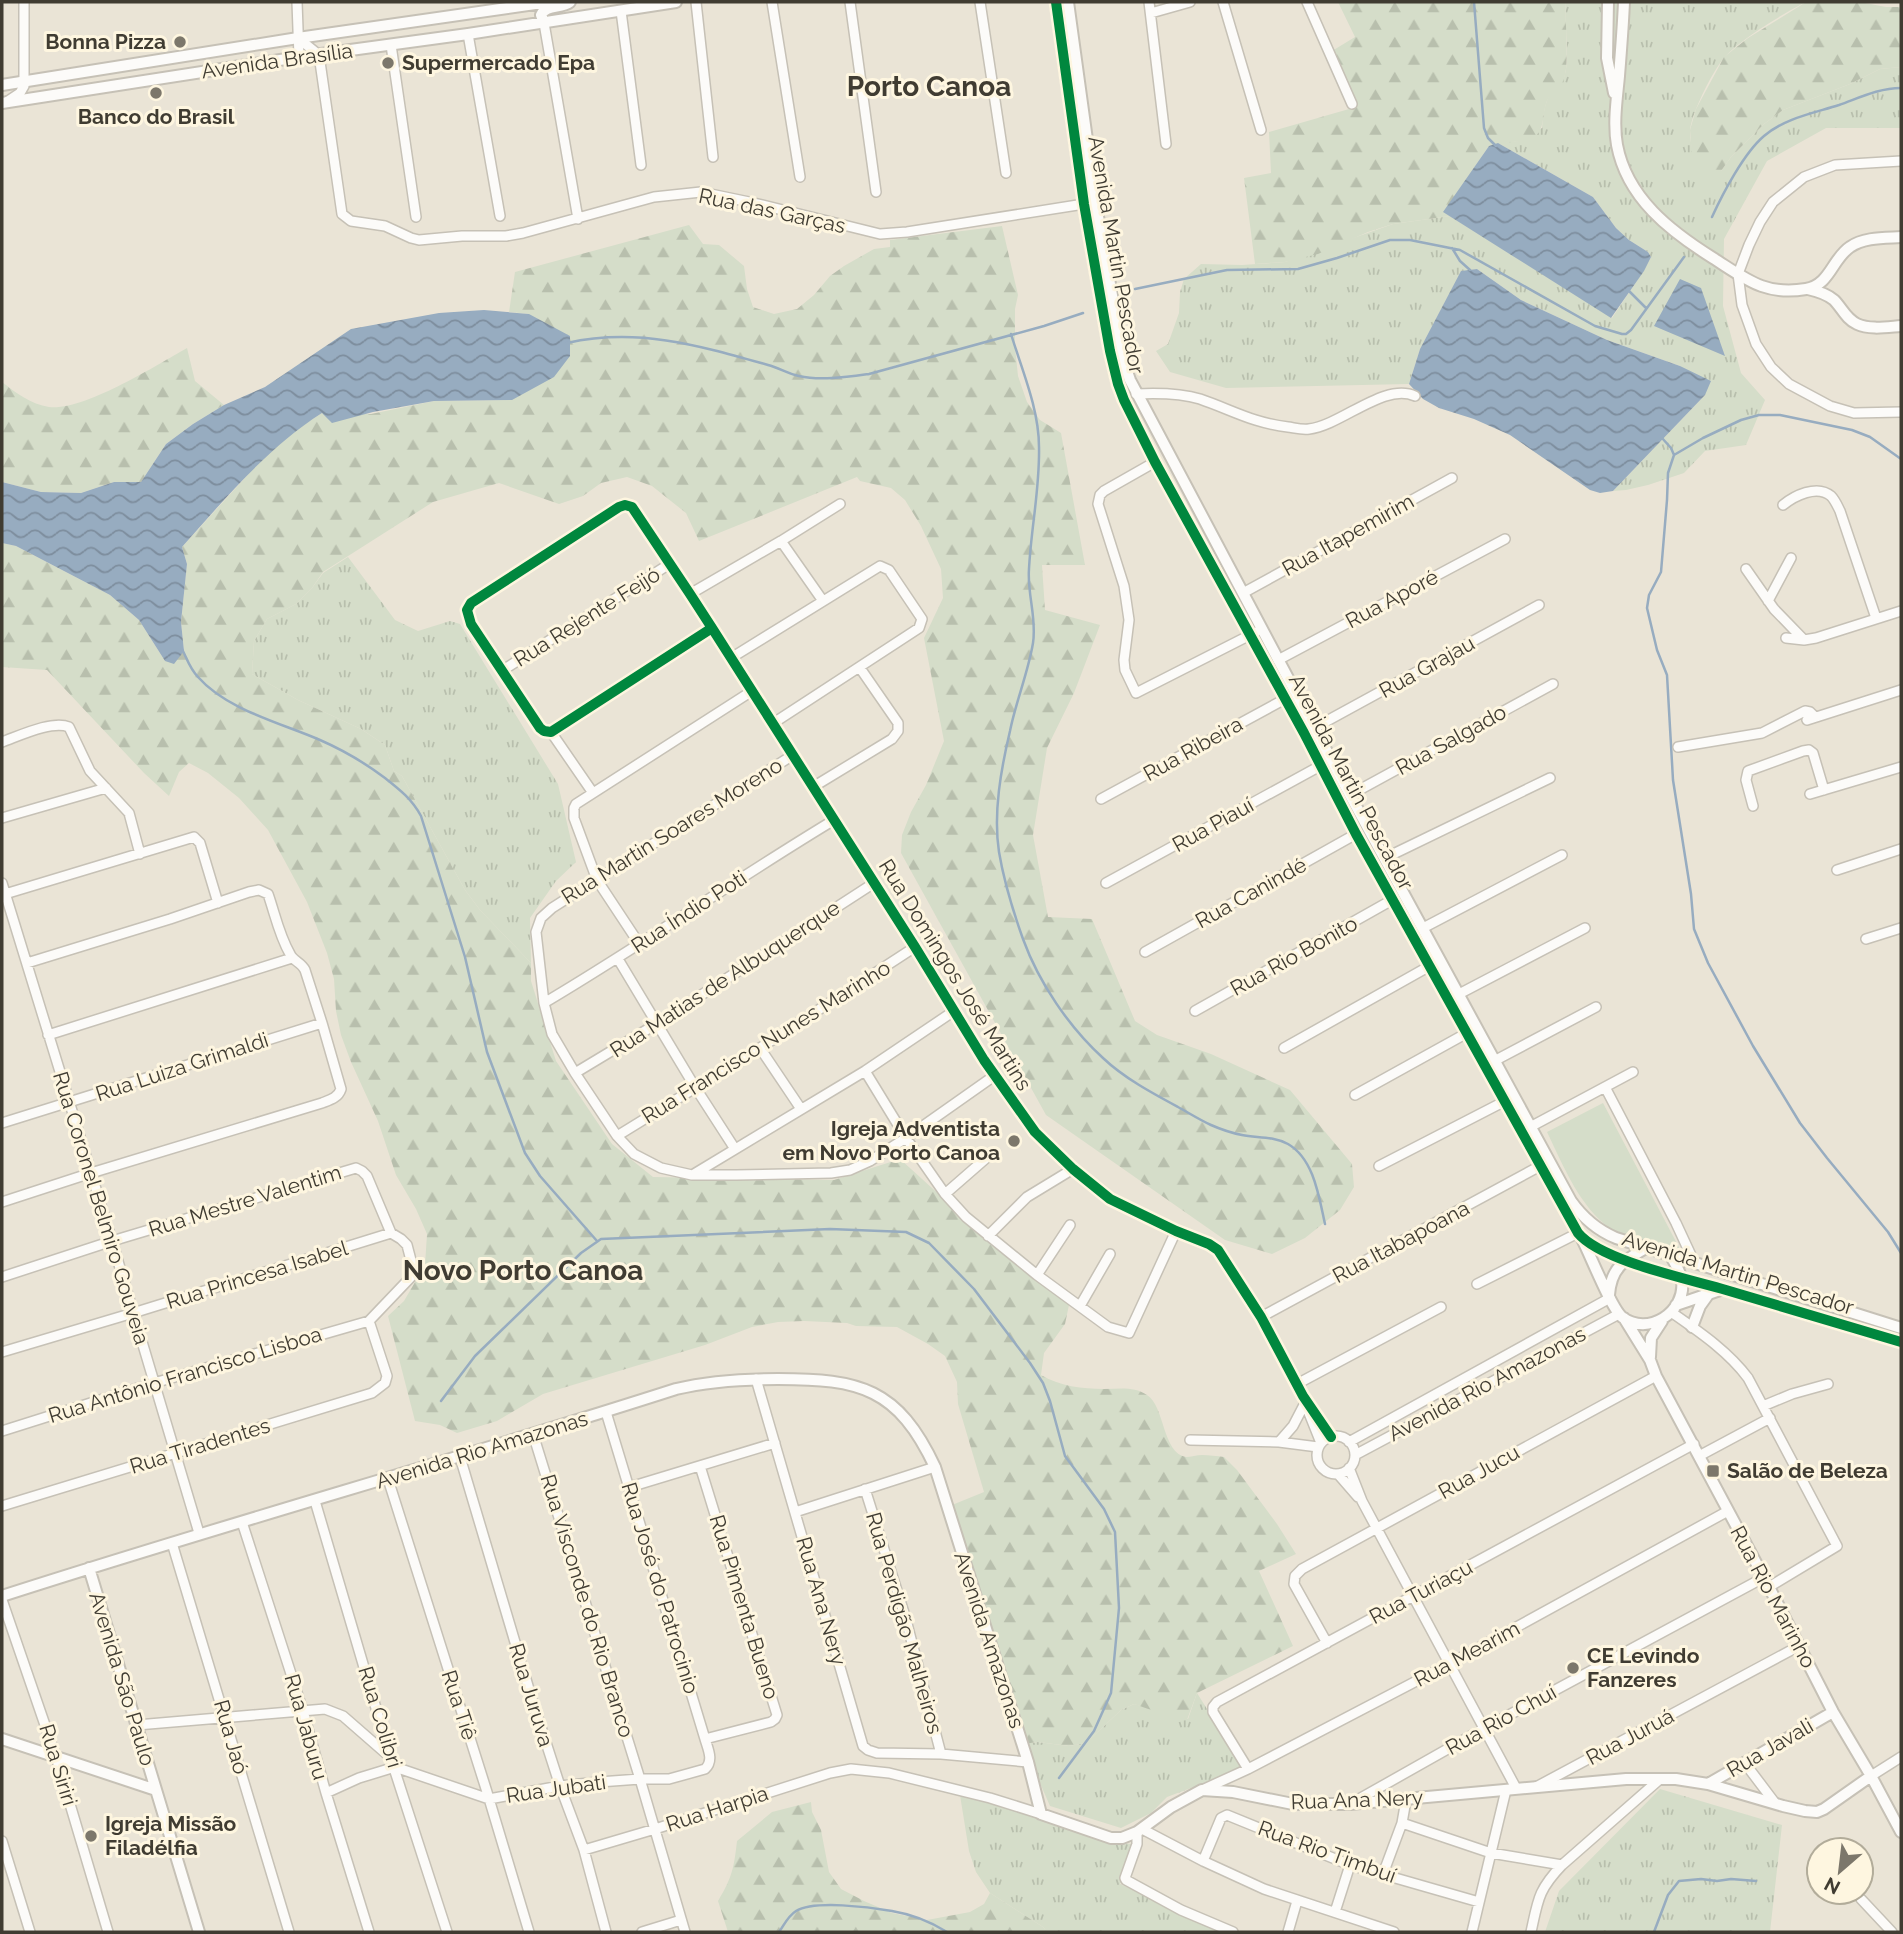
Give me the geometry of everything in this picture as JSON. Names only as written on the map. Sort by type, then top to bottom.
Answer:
[{"type":"street","points":[[4,102],[20,93],[24,80],[24,2]]},
{"type":"street","points":[[297,2],[299,57]]},
{"type":"street","name":"Avenida Brasília","points":[[2,85],[504,5],[549,2]]},
{"type":"street","points":[[570,2],[546,9],[541,15],[578,219]]},
{"type":"street","name":"Avenida Brasília","points":[[4,102],[676,2]]},
{"type":"street","points":[[696,2],[713,157]]},
{"type":"street","points":[[772,2],[800,177]]},
{"type":"street","points":[[850,2],[876,192]]},
{"type":"street","points":[[980,2],[1006,173]]},
{"type":"street","name":"Avenida Martin Pescador","points":[[1056,2],[1084,204],[1113,368],[1124,400],[1392,900],[1580,1235],[1605,1252],[1625,1260],[1901,1342]]},
{"type":"street","name":"Avenida Martin Pescador","points":[[1068,2],[1096,205],[1124,363],[1136,394],[1350,795],[1571,1200],[1595,1228],[1607,1234],[1901,1328]]},
{"type":"street","points":[[1149,2],[1166,144]]},
{"type":"street","points":[[1151,13],[1190,2]]},
{"type":"street","points":[[1223,2],[1261,130]]},
{"type":"street","points":[[1307,2],[1352,104]]},
{"type":"street","points":[[1608,2],[1607,58],[1616,106]]},
{"type":"street","points":[[1624,2],[1616,106],[1617,145],[1629,179],[1639,196],[1662,222],[1679,235],[1766,289],[1808,289],[1834,300]]},
{"type":"street","points":[[621,11],[641,165]]},
{"type":"street","points":[[468,34],[500,216]]},
{"type":"street","points":[[298,38],[319,55]]},
{"type":"street","points":[[391,45],[416,217]]},
{"type":"street","name":"Rua das Garças","points":[[319,55],[342,214],[351,221],[386,226],[411,238],[427,240],[462,236],[506,236],[548,228],[654,197],[701,192],[866,232],[892,234],[1084,204]]},
{"type":"street","points":[[1901,161],[1835,165],[1804,177],[1773,202],[1749,244],[1738,274],[1742,305],[1756,344],[1771,367],[1789,384],[1805,395],[1830,406],[1854,412],[1901,412]]},
{"type":"street","points":[[1808,289],[1830,274],[1843,252],[1851,246],[1865,240],[1901,237]]},
{"type":"street","points":[[1830,274],[1830,291],[1834,300],[1841,311],[1857,324],[1872,327],[1901,326]]},
{"type":"street","points":[[1136,394],[1185,395],[1261,423],[1308,429],[1339,419],[1390,395],[1403,392],[1415,396]]},
{"type":"street","points":[[1155,462],[1104,491],[1098,499],[1129,609],[1124,660],[1125,670],[1136,693],[1261,629]]},
{"type":"street","name":"Rua Itapemirim","points":[[1243,593],[1452,478]]},
{"type":"street","points":[[1783,505],[1805,493],[1819,491],[1825,492],[1833,499],[1840,511],[1876,618]]},
{"type":"street","points":[[690,594],[840,504]]},
{"type":"street","name":"Rua Domingos José Martins","points":[[503,670],[471,624],[467,613],[471,603],[618,507],[625,505],[634,510],[671,563],[994,1076],[1034,1132],[1110,1199],[1218,1250],[1261,1317],[1297,1384],[1320,1445]]},
{"type":"street","name":"Rua Aporé","points":[[1278,660],[1505,539]]},
{"type":"street","points":[[781,541],[823,601]]},
{"type":"street","points":[[1768,601],[1791,558]]},
{"type":"street","name":"Rua Rejente Feijó","points":[[503,670],[671,563]]},
{"type":"street","points":[[731,658],[877,567],[889,570],[922,619],[919,628],[772,723]]},
{"type":"street","points":[[1746,569],[1781,617],[1804,640]]},
{"type":"street","name":"Rua Grajau","points":[[1314,728],[1539,605]]},
{"type":"street","points":[[1786,638],[1816,638],[1901,611]]},
{"type":"street","points":[[503,670],[540,728],[551,732],[712,628]]},
{"type":"street","points":[[813,787],[892,739],[898,731],[898,723],[860,668]]},
{"type":"street","name":"Rua Salgado","points":[[1350,795],[1553,684]]},
{"type":"street","points":[[1678,747],[1762,733],[1805,711],[1810,712],[1811,718],[1901,690]]},
{"type":"street","points":[[640,944],[597,880],[574,818],[574,808],[576,804],[752,691]]},
{"type":"street","name":"Rua Ribeira","points":[[1101,799],[1285,699]]},
{"type":"street","points":[[2,742],[51,726],[67,726],[71,729],[90,771],[129,813],[139,854]]},
{"type":"street","points":[[551,732],[593,793]]},
{"type":"street","points":[[1754,806],[1746,780],[1748,771],[1803,751],[1809,750],[1813,753],[1824,790]]},
{"type":"street","name":"Rua Martin Soares Moreno","points":[[544,1003],[536,932],[541,918],[552,908],[793,755]]},
{"type":"street","name":"Rua Piauí","points":[[1106,883],[1320,766]]},
{"type":"street","points":[[1810,794],[1901,766]]},
{"type":"street","points":[[1356,834],[1365,833],[1374,848],[1383,855],[1550,778]]},
{"type":"street","points":[[2,818],[106,788]]},
{"type":"street","points":[[1341,805],[1348,809],[1357,825],[1361,827],[1366,824]]},
{"type":"street","name":"Rua Índio Poti","points":[[544,1003],[618,959],[834,820]]},
{"type":"street","name":"Rua Canindé","points":[[1145,952],[1356,834]]},
{"type":"street","points":[[5,894],[196,838],[200,843],[218,903]]},
{"type":"street","points":[[1837,870],[1901,849]]},
{"type":"street","points":[[1423,928],[1562,855]]},
{"type":"street","name":"Rua Coronel Belmiro Gouveia","points":[[2,883],[199,1533]]},
{"type":"street","name":"Rua Matias de Albuquerque","points":[[575,1073],[658,1023],[874,883]]},
{"type":"street","points":[[2,1202],[91,1172],[322,1103],[338,1095],[341,1089],[304,968],[292,958],[280,935],[266,892],[260,890],[27,964]]},
{"type":"street","name":"Rua Rio Bonito","points":[[1195,1011],[1392,900]]},
{"type":"street","points":[[1459,995],[1585,928]]},
{"type":"street","points":[[1866,939],[1901,928]]},
{"type":"street","name":"Rua Francisco Nunes Marinho","points":[[617,1136],[760,1048],[915,947]]},
{"type":"street","points":[[48,1035],[292,958]]},
{"type":"street","points":[[618,959],[735,1149]]},
{"type":"street","points":[[1284,1048],[1441,961]]},
{"type":"street","points":[[544,1003],[552,1034],[617,1136],[634,1154],[648,1163],[692,1175],[831,1174],[850,1170],[906,1138],[994,1076]]},
{"type":"street","points":[[1496,1060],[1596,1007]]},
{"type":"street","points":[[692,1175],[865,1071],[954,1011]]},
{"type":"street","name":"Rua Luiza Grimaldi","points":[[2,1123],[322,1023]]},
{"type":"street","points":[[1355,1096],[1467,1033]]},
{"type":"street","points":[[760,1048],[801,1109]]},
{"type":"street","points":[[865,1071],[906,1138],[945,1194],[988,1236],[1108,1327],[1129,1333],[1176,1231]]},
{"type":"street","points":[[1532,1126],[1633,1072]]},
{"type":"street","points":[[1605,1087],[1695,1264]]},
{"type":"street","points":[[1378,1166],[1515,1095]]},
{"type":"street","points":[[945,1194],[992,1153]]},
{"type":"street","name":"Rua Itabapoana","points":[[1261,1317],[1541,1166]]},
{"type":"street","name":"Rua Mestre Valentim","points":[[2,1277],[351,1168],[359,1169],[367,1176],[391,1233]]},
{"type":"street","points":[[988,1236],[1027,1197],[1073,1169]]},
{"type":"street","points":[[1037,1275],[1070,1225]]},
{"type":"street","points":[[369,1321],[413,1273],[407,1245],[391,1233]]},
{"type":"street","name":"Rua Princesa Isabel","points":[[2,1352],[391,1233]]},
{"type":"street","points":[[1477,1284],[1580,1235],[1622,1316],[1643,1324],[1650,1324],[1710,1292],[1723,1289]]},
{"type":"street","points":[[1610,1297],[1611,1279],[1619,1265],[1646,1248]]},
{"type":"street","points":[[1080,1306],[1110,1254]]},
{"type":"street","points":[[1650,1360],[1651,1338],[1681,1297],[1682,1278],[1671,1256]]},
{"type":"street","points":[[1692,1327],[1700,1306],[1710,1292]]},
{"type":"street","name":"Avenida Rio Amazonas","points":[[1349,1442],[1610,1297]]},
{"type":"street","points":[[1297,1384],[1441,1307]]},
{"type":"street","points":[[1670,1312],[1721,1350],[1742,1371],[1770,1418],[1699,1456]]},
{"type":"street","name":"Avenida Rio Amazonas","points":[[1354,1455],[1622,1316]]},
{"type":"street","name":"Rua Rio Marinho","points":[[1622,1316],[1650,1360],[1833,1712],[1901,1832]]},
{"type":"street","name":"Rua Tiradentes","points":[[2,1506],[372,1393],[385,1383],[386,1373],[369,1321]]},
{"type":"street","name":"Rua Antônio Francisco Lisboa","points":[[2,1431],[154,1383],[369,1321]]},
{"type":"street","name":"Rua Jucu","points":[[1327,1643],[1294,1584],[1295,1576],[1302,1569],[1656,1376]]},
{"type":"street","name":"Avenida Rio Amazonas","points":[[2,1598],[199,1533],[315,1501],[695,1385],[756,1379],[832,1381],[865,1390],[891,1405],[913,1427],[935,1467]]},
{"type":"street","name":"Rua Ana Nery","points":[[756,1379],[861,1744],[867,1750],[877,1753],[941,1754]]},
{"type":"street","points":[[1763,1406],[1828,1384]]},
{"type":"street","points":[[1279,1442],[1293,1426],[1304,1400]]},
{"type":"street","name":"Rua Domingos José Martins","points":[[1304,1400],[1331,1437]]},
{"type":"street","name":"Rua José do Patrocinio","points":[[606,1412],[705,1739],[709,1764]]},
{"type":"street","name":"Rua Rio Chuí","points":[[1350,1804],[1483,1729],[1838,1546],[1770,1418]]},
{"type":"street","name":"Rua Visconde do Rio Branco","points":[[533,1434],[685,1932]]},
{"type":"street","points":[[1190,1440],[1320,1445],[1331,1437],[1344,1438],[1349,1442],[1354,1455],[1349,1468],[1338,1474]]},
{"type":"street","points":[[629,1487],[775,1443]]},
{"type":"street","name":"Rua Turiaçu","points":[[1248,1769],[1213,1712],[1214,1704],[1220,1699],[1694,1444]]},
{"type":"street","points":[[1320,1445],[1317,1458],[1319,1464],[1327,1472],[1338,1474],[1362,1501]]},
{"type":"street","name":"Rua Juruva","points":[[460,1457],[531,1696],[584,1850],[606,1932]]},
{"type":"street","name":"Rua Pimenta Bueno","points":[[700,1466],[777,1716],[774,1721],[705,1739]]},
{"type":"street","points":[[795,1512],[935,1467]]},
{"type":"street","name":"Avenida Amazonas","points":[[935,1467],[1028,1762],[1041,1814]]},
{"type":"street","points":[[1349,1468],[1362,1501],[1483,1729],[1511,1789],[1491,1853],[1472,1932]]},
{"type":"street","name":"Rua Tiê","points":[[388,1479],[529,1932]]},
{"type":"street","name":"Rua Perdigão Malheiros","points":[[866,1489],[905,1616],[941,1754],[1028,1762]]},
{"type":"street","name":"Rua Colibri","points":[[315,1501],[393,1763],[447,1932]]},
{"type":"street","name":"Rua Mearim","points":[[1202,1790],[1248,1769],[1449,1664],[1728,1511]]},
{"type":"street","name":"Rua Jaburu","points":[[242,1522],[303,1711],[369,1932]]},
{"type":"street","name":"Rua Jaó","points":[[172,1543],[289,1932]]},
{"type":"street","name":"Avenida São Paulo","points":[[89,1568],[199,1932]]},
{"type":"street","name":"Rua Siriri","points":[[2,1598],[56,1757],[108,1932]]},
{"type":"street","name":"Rua Juruá","points":[[1535,1787],[1799,1646]]},
{"type":"street","points":[[136,1725],[325,1709],[339,1714],[393,1763],[326,1793]]},
{"type":"street","name":"Rua Javali","points":[[1708,1784],[1833,1712]]},
{"type":"street","name":"Avenida São Paulo","points":[[2,1739],[156,1790]]},
{"type":"street","points":[[1871,1776],[1901,1757]]},
{"type":"street","points":[[1744,1762],[1775,1803]]},
{"type":"street","name":"Rua Jubati","points":[[393,1763],[489,1799],[560,1786],[669,1779],[705,1769],[709,1764]]},
{"type":"street","name":"Rua Harpia","points":[[584,1850],[830,1773],[851,1769],[914,1778],[1041,1814]]},
{"type":"street","name":"Rua Ana Nery","points":[[1202,1790],[1233,1792],[1293,1804],[1350,1804],[1626,1779],[1660,1779],[1708,1784],[1813,1812],[1821,1811],[1871,1776]]},
{"type":"street","points":[[1531,1932],[1545,1883],[1660,1779]]},
{"type":"street","points":[[1041,1814],[1111,1838],[1122,1838],[1139,1831],[1171,1807],[1202,1790]]},
{"type":"street","points":[[1383,1874],[1402,1823],[1406,1800]]},
{"type":"street","name":"Rua Rio Timbuí","points":[[1203,1861],[1221,1818],[1227,1815],[1350,1865],[1479,1902]]},
{"type":"street","points":[[1402,1823],[1491,1853],[1566,1862]]},
{"type":"street","points":[[1139,1831],[1264,1889],[1394,1932]]},
{"type":"street","points":[[1139,1831],[1126,1880],[1181,1910],[1233,1932]]},
{"type":"street","points":[[2,1841],[30,1932]]},
{"type":"street","points":[[1335,1912],[1350,1865]]},
{"type":"street","points":[[1288,1932],[1297,1901]]},
{"type":"street","points":[[1868,1906],[1892,1932]]},
{"type":"street","points":[[642,1932],[681,1920]]},
{"type":"green space","points":[[1338,2],[1566,2],[1565,77],[1548,99],[1539,132],[1527,140],[1489,146],[1444,212],[1450,216],[1393,224],[1318,254],[1285,262],[1255,264],[1244,178],[1271,173],[1269,132],[1356,107],[1332,51],[1355,37]]},
{"type":"green space","points":[[1566,2],[1806,2],[1740,43],[1719,64],[1708,82],[1691,125],[1692,148],[1721,171],[1764,124],[1783,110],[1850,84],[1880,69],[1901,67],[1901,128],[1826,128],[1767,161],[1724,239],[1723,306],[1741,373],[1765,400],[1746,445],[1705,451],[1684,473],[1648,485],[1613,491],[1705,395],[1680,366],[1607,340],[1521,300],[1477,269],[1461,272],[1420,349],[1409,384],[1226,388],[1170,372],[1156,351],[1168,344],[1179,313],[1184,279],[1201,264],[1285,262],[1393,224],[1450,216],[1612,318],[1644,270],[1651,257],[1648,252],[1616,228],[1593,197],[1498,143],[1518,141],[1542,128],[1547,100],[1563,79],[1566,69]]},
{"type":"green space","points":[[1806,2],[1860,2],[1901,7],[1901,67],[1880,69],[1850,84],[1783,110],[1764,124],[1721,171],[1713,174],[1693,170],[1690,130],[1696,109],[1724,57],[1748,38]]},
{"type":"green space","points":[[689,225],[703,244],[719,245],[744,266],[753,307],[774,314],[797,309],[814,295],[830,276],[874,249],[890,247],[890,240],[1002,226],[1018,295],[1015,309],[1015,347],[1018,376],[1027,402],[1040,420],[1061,433],[1085,565],[1042,565],[1045,610],[1100,625],[1074,693],[1047,748],[1033,835],[1048,917],[1092,919],[1135,1021],[1157,1035],[1211,1054],[1290,1090],[1352,1164],[1354,1187],[1340,1210],[1305,1238],[1272,1254],[1225,1240],[1046,1115],[901,853],[902,835],[944,741],[924,638],[943,598],[941,569],[921,526],[905,500],[891,488],[860,481],[857,477],[699,541],[686,513],[652,486],[627,477],[601,483],[583,496],[559,504],[499,483],[433,502],[323,572],[296,604],[267,619],[254,641],[252,674],[298,700],[361,729],[385,745],[394,771],[402,776],[465,890],[480,910],[531,963],[531,981],[556,1061],[612,1144],[653,1177],[834,1180],[900,1159],[986,1237],[1069,1305],[1065,1324],[1044,1353],[1041,1375],[1071,1386],[1142,1392],[1153,1401],[1168,1439],[1178,1454],[1186,1457],[1224,1457],[1237,1470],[1296,1554],[1259,1571],[1293,1646],[1197,1693],[1187,1720],[1175,1721],[1134,1704],[1121,1710],[1086,1743],[1069,1746],[1038,1742],[1023,1744],[952,1505],[984,1492],[958,1404],[957,1382],[945,1356],[897,1327],[804,1321],[752,1327],[705,1345],[543,1394],[497,1421],[457,1433],[440,1425],[415,1421],[388,1316],[404,1301],[425,1265],[427,1234],[396,1175],[378,1121],[341,1035],[334,979],[307,902],[268,830],[239,798],[208,773],[189,763],[179,772],[169,796],[47,670],[2,667],[2,543],[16,546],[110,595],[139,620],[165,661],[184,651],[181,622],[187,564],[182,547],[263,458],[297,429],[322,413],[371,414],[434,401],[512,400],[529,314],[509,312],[515,272]]},
{"type":"green space","points":[[187,348],[195,381],[224,405],[166,444],[141,482],[114,482],[81,493],[41,492],[2,482],[2,382],[36,403],[49,407],[64,406],[100,395]]},
{"type":"green space","points":[[348,557],[395,620],[418,631],[450,621],[460,624],[558,784],[576,862],[556,881],[530,918],[531,963],[480,910],[465,890],[402,776],[394,771],[385,745],[361,729],[298,700],[252,674],[254,641],[267,619],[296,604],[323,573]]},
{"type":"green space","points":[[1603,1103],[1683,1255],[1631,1240],[1615,1232],[1589,1209],[1570,1179],[1547,1132]]},
{"type":"green space","points":[[1197,1693],[1244,1768],[1167,1797],[1151,1813],[1121,1828],[1050,1806],[1023,1744],[1038,1742],[1069,1746],[1086,1743],[1121,1710],[1134,1704],[1188,1719]]},
{"type":"green space","points":[[959,1789],[1101,1839],[1136,1845],[1120,1884],[1223,1932],[1047,1932],[990,1893],[976,1872],[969,1851]]},
{"type":"green space","points":[[1660,1789],[1782,1825],[1770,1932],[1545,1932],[1559,1891]]},
{"type":"green space","points":[[811,1802],[812,1812],[821,1830],[829,1872],[841,1889],[892,1913],[927,1920],[970,1912],[984,1904],[990,1893],[1047,1932],[728,1932],[718,1901],[732,1872],[737,1841],[772,1812]]},
{"type":"water","points":[[1498,143],[1593,197],[1616,228],[1648,252],[1651,257],[1644,271],[1611,318],[1443,212],[1489,146]]},
{"type":"water","points":[[1477,269],[1521,300],[1607,340],[1680,366],[1711,381],[1705,395],[1613,491],[1600,493],[1590,490],[1510,435],[1474,419],[1439,408],[1423,399],[1409,384],[1420,349],[1461,271]]},
{"type":"water","points":[[1680,279],[1701,288],[1725,356],[1654,326]]},
{"type":"water","points":[[484,310],[529,314],[570,336],[570,356],[554,377],[512,400],[434,401],[373,412],[332,423],[322,413],[302,427],[248,475],[182,547],[187,564],[181,622],[184,651],[174,664],[165,661],[139,620],[110,595],[16,546],[2,543],[2,482],[41,492],[81,493],[114,482],[141,482],[166,444],[193,424],[224,405],[265,387],[351,329],[439,313]]},
{"type":"waterway","points":[[1474,2],[1484,128],[1488,138],[1496,146]]},
{"type":"waterway","points":[[1712,217],[1742,163],[1756,143],[1772,130],[1800,117],[1869,94],[1901,88]]},
{"type":"waterway","points":[[1135,289],[1227,270],[1298,269],[1390,240],[1410,240],[1460,250],[1595,326],[1626,334],[1684,257]]},
{"type":"waterway","points":[[1452,248],[1470,270]]},
{"type":"waterway","points":[[1628,290],[1646,308]]},
{"type":"waterway","points":[[567,343],[619,337],[669,341],[743,358],[799,376],[834,378],[869,374],[1083,313]]},
{"type":"waterway","points":[[1011,334],[1033,404],[1039,447],[1029,569],[1033,643],[1004,760],[997,822],[1003,874],[1023,939],[1037,972],[1067,1018],[1090,1046],[1120,1072],[1148,1091],[1211,1125],[1238,1134],[1277,1140],[1297,1151],[1310,1169],[1325,1224]]},
{"type":"waterway","points":[[1901,459],[1870,437],[1852,430],[1780,415],[1759,415],[1741,420],[1674,455],[1668,473],[1661,572],[1649,595],[1647,608],[1657,650],[1667,675],[1673,780],[1694,929],[1708,963],[1753,1046],[1800,1123],[1888,1232],[1901,1253]]},
{"type":"waterway","points":[[1662,438],[1674,455]]},
{"type":"waterway","points":[[182,649],[195,674],[224,698],[354,757],[395,786],[417,810],[465,957],[487,1052],[525,1153],[540,1176],[597,1241]]},
{"type":"waterway","points":[[441,1401],[475,1356],[581,1253],[601,1239],[830,1229],[906,1232],[929,1243],[974,1289],[1043,1383],[1065,1456],[1104,1509],[1115,1532],[1119,1608],[1111,1693],[1094,1731],[1059,1778]]},
{"type":"waterway","points":[[1654,1932],[1668,1895],[1679,1881],[1756,1881]]},
{"type":"waterway","points":[[779,1932],[796,1911],[828,1905],[899,1912],[947,1932]]},
{"type":"cycle path","points":[[1056,2],[1084,204],[1110,351],[1124,400],[1356,834],[1578,1233],[1606,1252],[1647,1268],[1901,1342]]},
{"type":"cycle path","points":[[712,628],[551,732],[540,728],[471,624],[467,610],[471,603],[619,507],[632,507],[712,628],[984,1060],[1035,1132],[1073,1169],[1110,1199],[1218,1250],[1261,1317],[1303,1396],[1331,1437]]},
{"type":"place","name":"Bonna Pizza","points":[[180,42]]},
{"type":"place","name":"Supermercado Epa","points":[[388,63]]},
{"type":"place","name":"Banco do Brasil","points":[[156,93]]},
{"type":"place","name":"Igreja Adventista em Novo Porto Canoa","points":[[1014,1141]]},
{"type":"place","name":"Salão de Beleza","points":[[1713,1471]]},
{"type":"place","name":"CE Levindo Fanzeres","points":[[1573,1668]]},
{"type":"place","name":"Igreja Missão Filadélfia","points":[[91,1836]]},
{"type":"district","name":"Porto Canoa","points":[[929,86]]},
{"type":"district","name":"Novo Porto Canoa","points":[[523,1270]]}]
